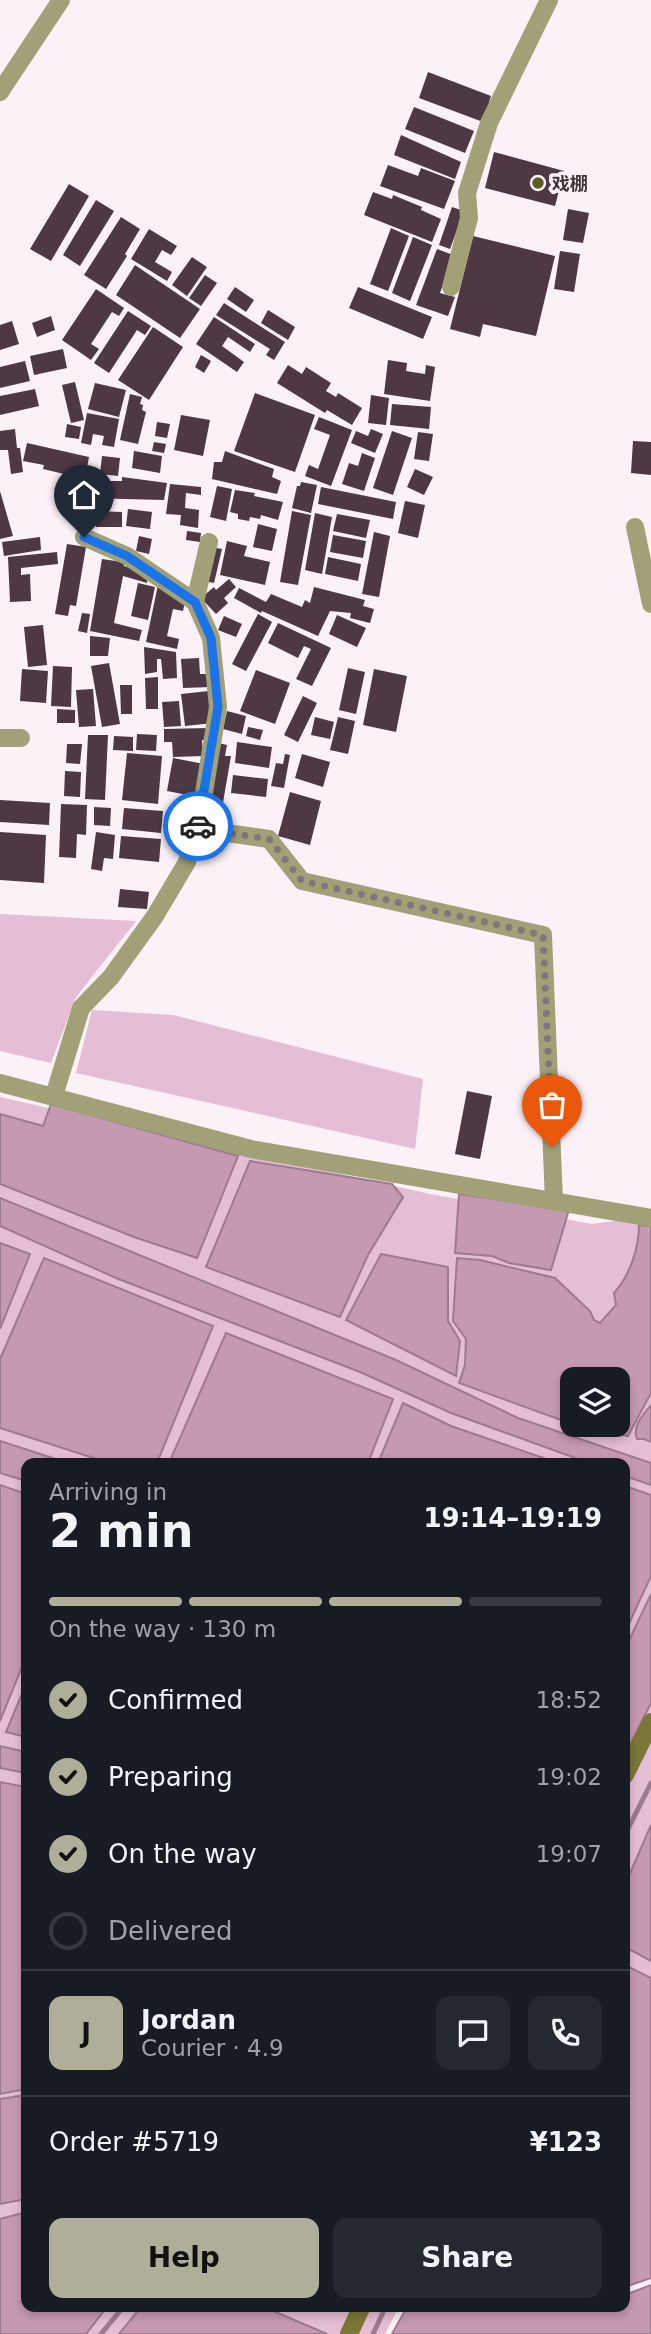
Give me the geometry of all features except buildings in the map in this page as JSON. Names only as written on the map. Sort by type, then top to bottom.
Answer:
[{"type":"main road","points":[[630,1765],[651,1722]]},
{"type":"main road","points":[[349,2334],[359,2312]]},
{"type":"street","points":[[0,92],[61,0]]},
{"type":"street","points":[[451,287],[469,218],[467,193],[489,123],[548,0]]},
{"type":"street","points":[[635,527],[651,604]]},
{"type":"street","points":[[54,1096],[80,1008],[111,977],[155,916],[187,862],[198,829],[218,707],[211,638],[195,602],[127,556],[84,537]]},
{"type":"street","points":[[195,602],[209,542]]},
{"type":"street","points":[[0,738],[21,738]]},
{"type":"street","points":[[198,829],[269,839],[302,881],[543,935],[554,1201]]},
{"type":"street","points":[[0,1083],[251,1149],[651,1218]]},
{"type":"shaded area","points":[[0,914],[136,921],[76,997],[51,1063],[0,1051]]},
{"type":"shaded area","points":[[92,1010],[173,1015],[423,1079],[415,1149],[76,1073]]},
{"type":"shaded area","points":[[0,1097],[430,1194],[592,1224],[651,1216],[651,2260],[630,2266],[630,1458],[21,1458],[21,2312],[396,2312],[385,2334],[0,2334]]},
{"type":"shaded area","points":[[51,1104],[238,1156],[197,1258],[134,1237],[0,1184],[0,1114],[43,1126]]},
{"type":"shaded area","points":[[250,1161],[392,1184],[403,1197],[368,1255],[340,1317],[206,1267]]},
{"type":"shaded area","points":[[459,1194],[565,1209],[568,1213],[551,1270],[509,1263],[492,1256],[455,1253]]},
{"type":"shaded area","points":[[0,1198],[396,1360],[518,1418],[560,1432],[560,1437],[574,1437],[651,1463],[651,1485],[630,1478],[630,1458],[575,1458],[451,1413],[360,1372],[116,1278],[0,1226]]},
{"type":"shaded area","points":[[639,1225],[651,1226],[651,1393],[630,1432],[630,1367],[560,1367],[560,1420],[459,1383],[465,1365],[466,1339],[453,1321],[457,1258],[480,1260],[555,1278],[590,1311],[594,1320],[600,1323],[616,1305],[614,1293],[633,1261]]},
{"type":"shaded area","points":[[0,1243],[30,1254],[0,1329]]},
{"type":"shaded area","points":[[381,1254],[448,1267],[448,1321],[460,1341],[456,1376],[346,1320]]},
{"type":"shaded area","points":[[44,1258],[213,1326],[159,1458],[93,1458],[0,1428],[0,1359]]},
{"type":"shaded area","points":[[226,1333],[393,1399],[370,1458],[171,1458]]},
{"type":"shaded area","points":[[403,1403],[451,1426],[544,1458],[380,1458]]},
{"type":"shaded area","points":[[651,1405],[651,1442],[637,1439],[636,1430]]},
{"type":"shaded area","points":[[0,1441],[53,1458],[21,1458],[21,1479],[0,1473]]},
{"type":"shaded area","points":[[0,1485],[21,1492],[21,1669],[0,1721]]},
{"type":"shaded area","points":[[630,1488],[651,1495],[651,1576],[630,1621]]},
{"type":"shaded area","points":[[651,1594],[651,1703],[630,1745],[630,1638]]},
{"type":"shaded area","points":[[21,1696],[21,1736],[6,1732]]},
{"type":"shaded area","points":[[0,1746],[21,1751],[21,1772],[0,1768]]},
{"type":"shaded area","points":[[0,1782],[21,1786],[21,2090],[0,2094]]},
{"type":"shaded area","points":[[651,1825],[651,1961],[630,1950],[630,1873]]},
{"type":"shaded area","points":[[630,1968],[651,1978],[651,2278],[630,2285]]},
{"type":"shaded area","points":[[21,2096],[21,2200],[0,2204],[0,2099]]},
{"type":"shaded area","points":[[21,2213],[21,2312],[103,2312],[86,2334],[0,2334],[0,2219]]},
{"type":"shaded area","points":[[651,2285],[651,2334],[392,2334],[404,2312],[630,2312],[630,2293]]},
{"type":"shaded area","points":[[137,2312],[276,2312],[327,2334],[119,2334]]},
{"type":"waterway","points":[[630,1825],[651,1783]]},
{"type":"waterway","points":[[101,2334],[119,2312]]},
{"type":"waterway","points":[[373,2334],[383,2312]]},
{"type":"way so far","points":[[198,826],[198,829],[269,839],[302,881],[543,935],[552,1147]]},
{"type":"place","name":"戏棚","points":[[538,183]]},
{"type":"route","points":[[84,537],[127,556],[195,602],[211,638],[218,707],[198,826]]}]
